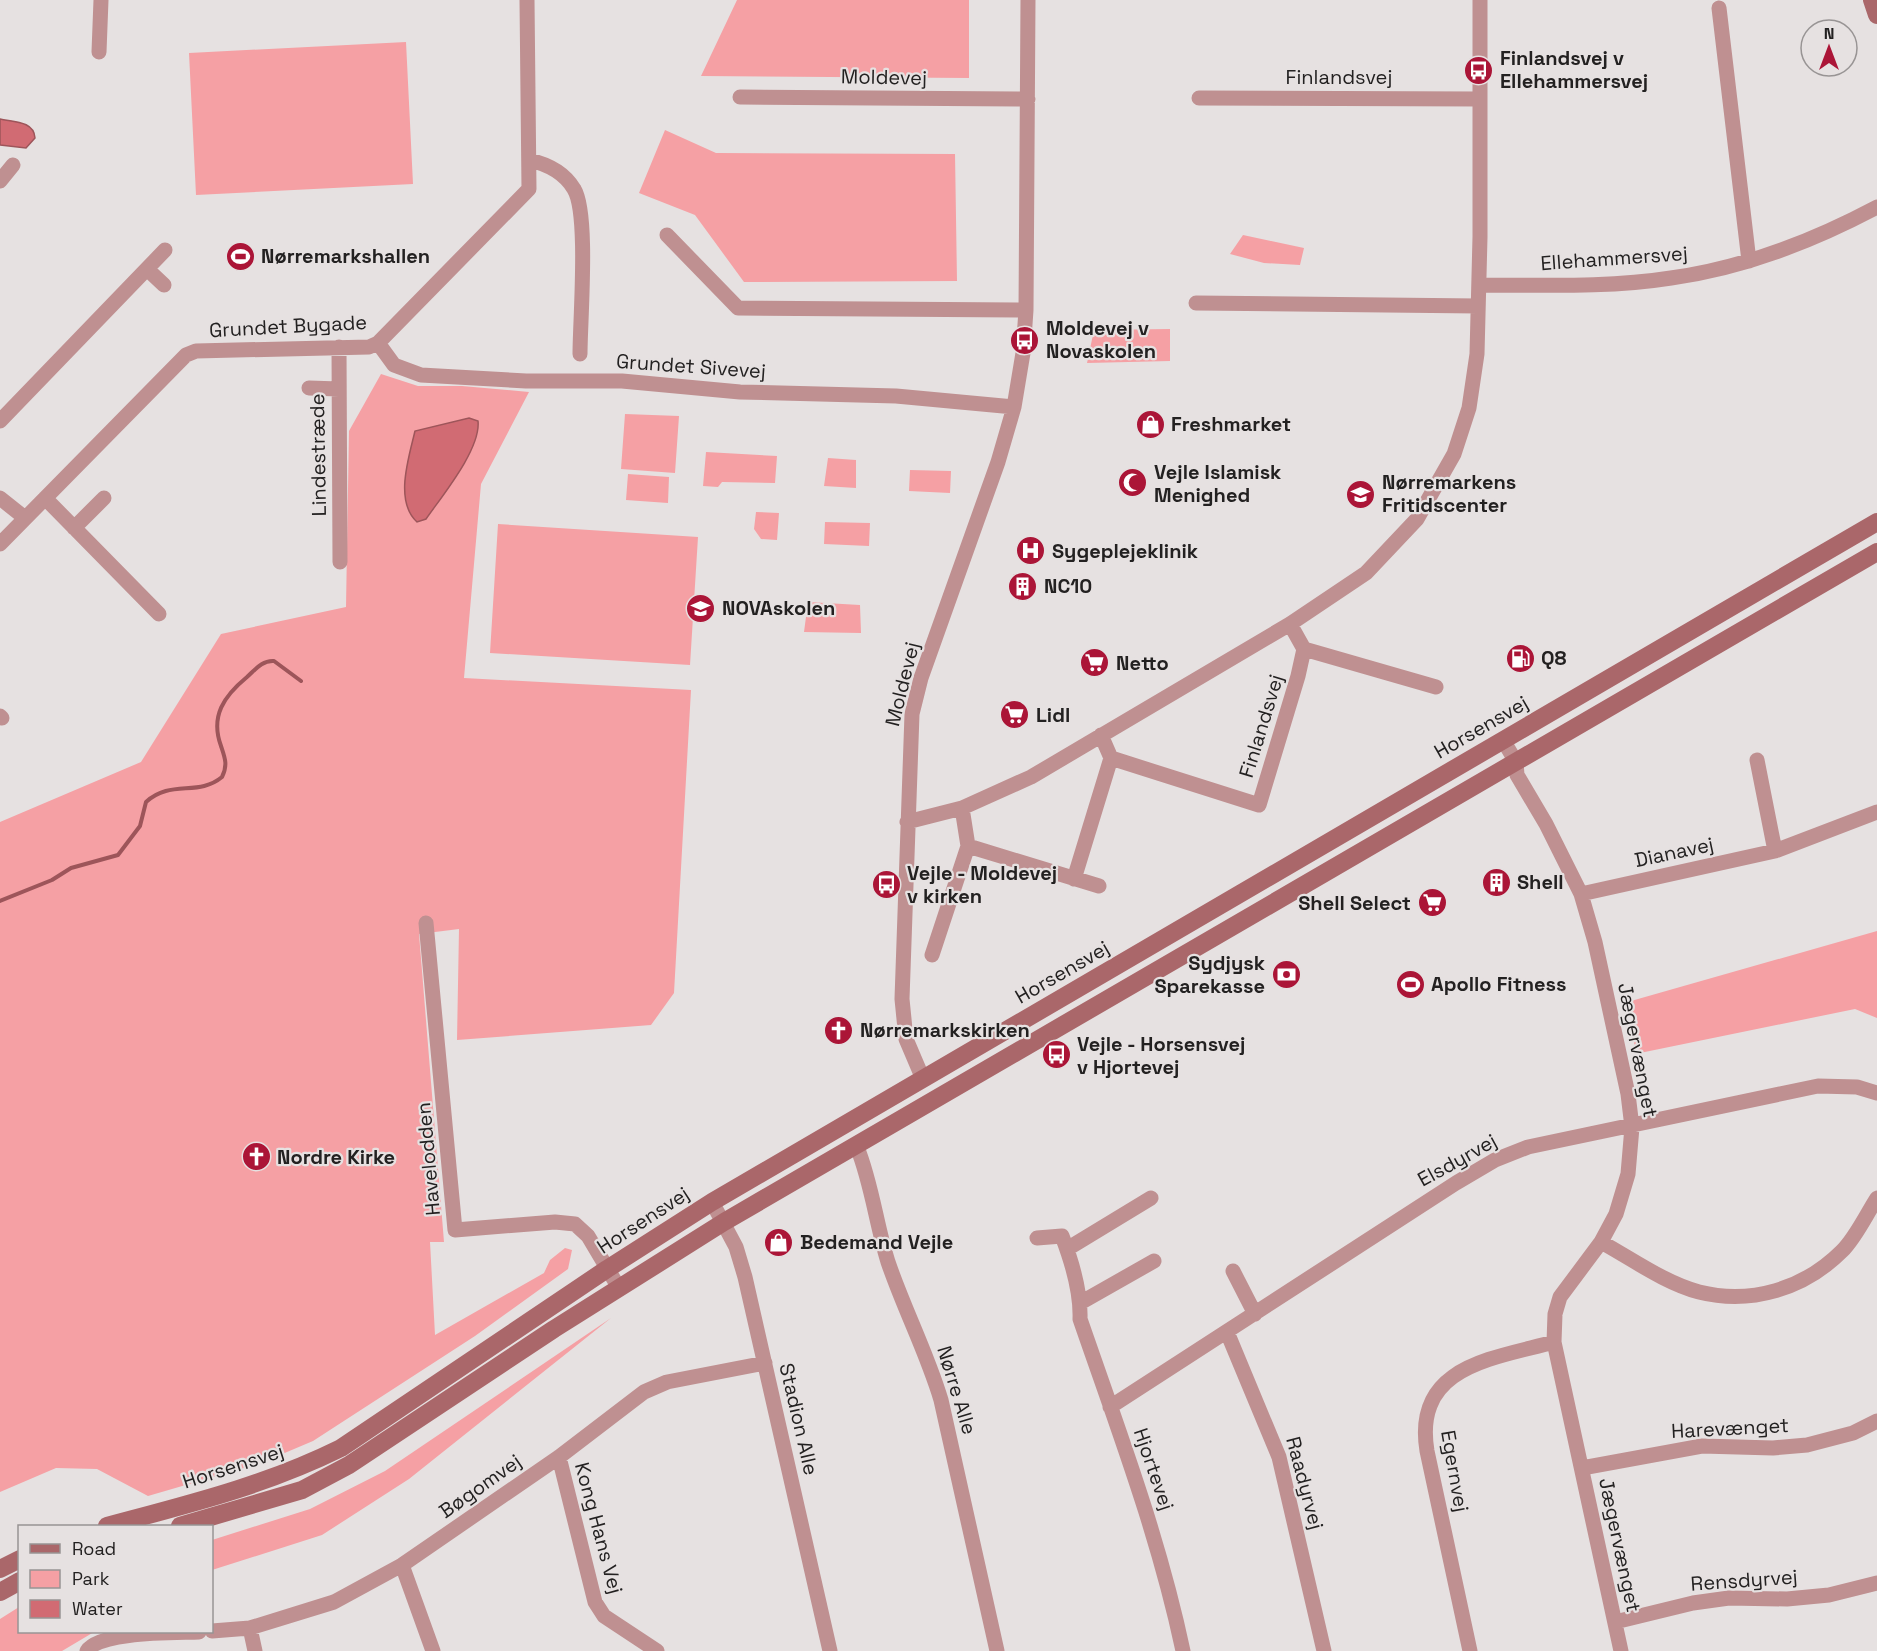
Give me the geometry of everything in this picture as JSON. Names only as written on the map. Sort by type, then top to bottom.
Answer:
[{"type":"main road","points":[[1872,0],[1877,15]]},
{"type":"main road","name":"Horsensvej","points":[[114,1525],[252,1486],[296,1470],[332,1452],[424,1394],[607,1269],[712,1202],[1877,522]]},
{"type":"main road","points":[[1798,598],[1877,540]]},
{"type":"main road","points":[[187,1525],[302,1490],[349,1466],[619,1288],[724,1222],[812,1173],[1877,552]]},
{"type":"main road","points":[[1516,762],[1519,744],[1609,691],[1629,666]]},
{"type":"main road","points":[[1385,837],[1399,817],[1501,758],[1503,740]]},
{"type":"main road","points":[[812,1173],[837,1146],[911,1102],[923,1079],[934,1083],[952,1077],[1110,987],[1157,971]]},
{"type":"main road","points":[[0,1569],[18,1560]]},
{"type":"main road","points":[[0,1592],[18,1582]]},
{"type":"street","points":[[99,52],[101,0]]},
{"type":"street","name":"Grundet Bygade","points":[[0,544],[186,355],[196,351],[369,347],[378,343],[529,189],[527,0]]},
{"type":"street","name":"Moldevej","points":[[923,1079],[906,1039],[903,999],[910,725],[921,678],[983,509],[1014,407],[1023,353],[1026,310],[1028,0]]},
{"type":"street","name":"Finlandsvej","points":[[907,822],[962,808],[1031,777],[1290,624],[1366,573],[1418,519],[1454,454],[1468,408],[1477,354],[1480,285],[1480,0]]},
{"type":"street","points":[[1719,8],[1749,261]]},
{"type":"street","name":"Moldevej","points":[[740,97],[1028,99]]},
{"type":"street","name":"Finlandsvej","points":[[1199,98],[1479,99]]},
{"type":"street","points":[[529,160],[553,168],[565,177],[581,203],[580,354]]},
{"type":"street","points":[[0,181],[13,165]]},
{"type":"street","name":"Ellehammersvej","points":[[1480,285],[1588,285],[1671,278],[1749,261],[1832,230],[1877,207]]},
{"type":"street","points":[[667,235],[738,308],[1026,310]]},
{"type":"street","points":[[0,421],[165,250]]},
{"type":"street","points":[[147,269],[164,285]]},
{"type":"street","points":[[1196,303],[1478,306]]},
{"type":"street","name":"Grundet Sivevej","points":[[378,343],[394,365],[421,375],[526,381],[622,381],[740,392],[896,396],[1014,407]]},
{"type":"street","name":"Lindestræde","points":[[339,347],[340,562]]},
{"type":"street","points":[[309,388],[339,389]]},
{"type":"street","points":[[0,498],[26,518]]},
{"type":"street","points":[[45,498],[159,614]]},
{"type":"street","points":[[74,528],[104,498]]},
{"type":"street","points":[[1290,624],[1304,649],[1436,687]]},
{"type":"street","name":"Finlandsvej","points":[[1111,758],[1259,805],[1304,649]]},
{"type":"street","points":[[1074,879],[1111,758],[1101,735]]},
{"type":"street","name":"Jægervænget","points":[[1503,740],[1516,762],[1517,775],[1546,824],[1581,894],[1595,942],[1628,1094],[1632,1127],[1628,1174],[1616,1214],[1601,1242],[1560,1297],[1555,1314],[1554,1342],[1621,1651]]},
{"type":"street","points":[[1757,760],[1775,851]]},
{"type":"street","points":[[932,955],[968,846],[962,808]]},
{"type":"street","name":"Dianavej","points":[[1581,894],[1775,851],[1877,812]]},
{"type":"street","points":[[968,846],[1099,886]]},
{"type":"street","name":"Havelodden","points":[[426,923],[455,1230],[555,1222],[574,1224],[588,1236],[619,1288]]},
{"type":"street","name":"Elsdyrvej","points":[[1110,1407],[1494,1160],[1528,1147],[1632,1127],[1818,1086],[1857,1087],[1877,1094]]},
{"type":"street","name":"Nørre Alle","points":[[856,1147],[865,1167],[879,1234],[889,1266],[931,1366],[941,1401],[997,1651]]},
{"type":"street","points":[[1037,1238],[1062,1236],[1067,1249],[1152,1198]]},
{"type":"street","points":[[1601,1242],[1668,1279],[1698,1292],[1729,1297],[1761,1295],[1792,1287],[1820,1271],[1844,1250],[1877,1198]]},
{"type":"street","name":"Stadion Alle","points":[[712,1202],[736,1247],[745,1277],[830,1651]]},
{"type":"street","name":"Hjortevej","points":[[1067,1249],[1080,1303],[1080,1319],[1150,1523],[1170,1592],[1183,1651]]},
{"type":"street","points":[[1080,1303],[1154,1261]]},
{"type":"street","points":[[1233,1271],[1254,1314]]},
{"type":"street","name":"Raadyrvej","points":[[1227,1332],[1280,1457],[1324,1651]]},
{"type":"street","name":"Egernvej","points":[[1470,1651],[1426,1445],[1428,1411],[1440,1389],[1460,1370],[1554,1342]]},
{"type":"street","name":"Bøgomvej","points":[[213,1631],[250,1628],[334,1602],[402,1565],[559,1456],[644,1392],[667,1382],[765,1363]]},
{"type":"street","name":"Harevænget","points":[[1582,1468],[1702,1446],[1773,1448],[1806,1445],[1853,1433],[1877,1421]]},
{"type":"street","name":"Kong Hans Vej","points":[[559,1456],[595,1602],[604,1617],[657,1651]]},
{"type":"street","points":[[402,1565],[433,1651]]},
{"type":"street","name":"Rensdyrvej","points":[[1615,1622],[1693,1603],[1729,1598],[1787,1599],[1829,1595],[1877,1583]]},
{"type":"street","points":[[250,1628],[255,1651]]},
{"type":"street","points":[[87,1651],[90,1647],[112,1637],[182,1633]]},
{"type":"green space","points":[[737,0],[969,0],[969,78],[701,76]]},
{"type":"green space","points":[[406,42],[413,184],[196,195],[189,53]]},
{"type":"green space","points":[[665,130],[716,153],[955,154],[957,281],[744,282],[695,215],[639,193]]},
{"type":"green space","points":[[1243,235],[1304,248],[1300,265],[1264,263],[1230,254]]},
{"type":"green space","points":[[1170,329],[1170,361],[1087,363],[1094,330]]},
{"type":"green space","points":[[381,374],[418,386],[462,386],[529,392],[481,484],[464,678],[691,690],[674,993],[651,1025],[457,1040],[459,929],[419,934],[444,1242],[430,1242],[435,1335],[544,1273],[550,1260],[565,1248],[572,1250],[568,1269],[475,1336],[313,1441],[261,1463],[148,1496],[97,1469],[56,1468],[0,1492],[0,822],[141,762],[221,634],[346,607],[349,431]]},
{"type":"green space","points":[[625,414],[679,416],[675,473],[621,469]]},
{"type":"green space","points":[[706,452],[777,456],[775,483],[722,482],[718,487],[703,486]]},
{"type":"green space","points":[[828,458],[856,460],[856,488],[824,486]]},
{"type":"green space","points":[[910,470],[951,471],[950,493],[909,491]]},
{"type":"green space","points":[[628,474],[669,477],[668,503],[626,500]]},
{"type":"green space","points":[[756,512],[779,513],[777,540],[761,539],[754,529]]},
{"type":"green space","points":[[825,522],[870,523],[869,546],[824,544]]},
{"type":"green space","points":[[498,524],[698,537],[690,665],[490,653]]},
{"type":"green space","points":[[808,602],[860,605],[861,633],[804,632]]},
{"type":"green space","points":[[1877,931],[1877,1018],[1855,1009],[1635,1054],[1631,1001]]},
{"type":"green space","points":[[611,1318],[409,1479],[322,1535],[213,1570],[213,1540],[310,1509],[385,1471]]},
{"type":"green space","points":[[18,1608],[18,1633],[92,1633],[62,1651],[0,1651],[0,1619]]},
{"type":"water","points":[[0,119],[27,125],[34,132],[35,138],[26,148],[0,145]]},
{"type":"water","points":[[469,418],[478,421],[477,432],[467,458],[426,519],[417,522],[406,503],[405,491],[407,466],[415,431]]},
{"type":"waterway","points":[[0,901],[52,880],[71,868],[118,855],[140,826],[146,802],[155,795],[175,789],[204,786],[222,777],[225,762],[218,735],[218,716],[226,699],[259,666],[274,661],[301,681]]},
{"type":"place","name":"Finlandsvej v Ellehammersvej","points":[[1479,70]]},
{"type":"place","name":"Nørremarkshallen","points":[[240,256]]},
{"type":"place","name":"Moldevej v Novaskolen","points":[[1025,340]]},
{"type":"place","name":"Freshmarket","points":[[1150,424]]},
{"type":"place","name":"Vejle Islamisk Menighed","points":[[1133,483]]},
{"type":"place","name":"Nørremarkens Fritidscenter","points":[[1361,494]]},
{"type":"place","name":"Sygeplejeklinik","points":[[1031,551]]},
{"type":"place","name":"NC10","points":[[1023,586]]},
{"type":"place","name":"NOVAskolen","points":[[701,608]]},
{"type":"place","name":"Q8","points":[[1520,658]]},
{"type":"place","name":"Netto","points":[[1095,663]]},
{"type":"place","name":"Lidl","points":[[1015,715]]},
{"type":"place","name":"Shell","points":[[1496,882]]},
{"type":"place","name":"Vejle - Moldevej v kirken","points":[[886,884]]},
{"type":"place","name":"Shell Select","points":[[1432,903]]},
{"type":"place","name":"Sydjysk Sparekasse","points":[[1286,974]]},
{"type":"place","name":"Apollo Fitness","points":[[1410,984]]},
{"type":"place","name":"Nørremarkskirken","points":[[839,1030]]},
{"type":"place","name":"Vejle - Horsensvej v Hjortevej","points":[[1056,1055]]},
{"type":"place","name":"Nordre Kirke","points":[[256,1157]]},
{"type":"place","name":"Bedemand Vejle","points":[[779,1242]]}]
